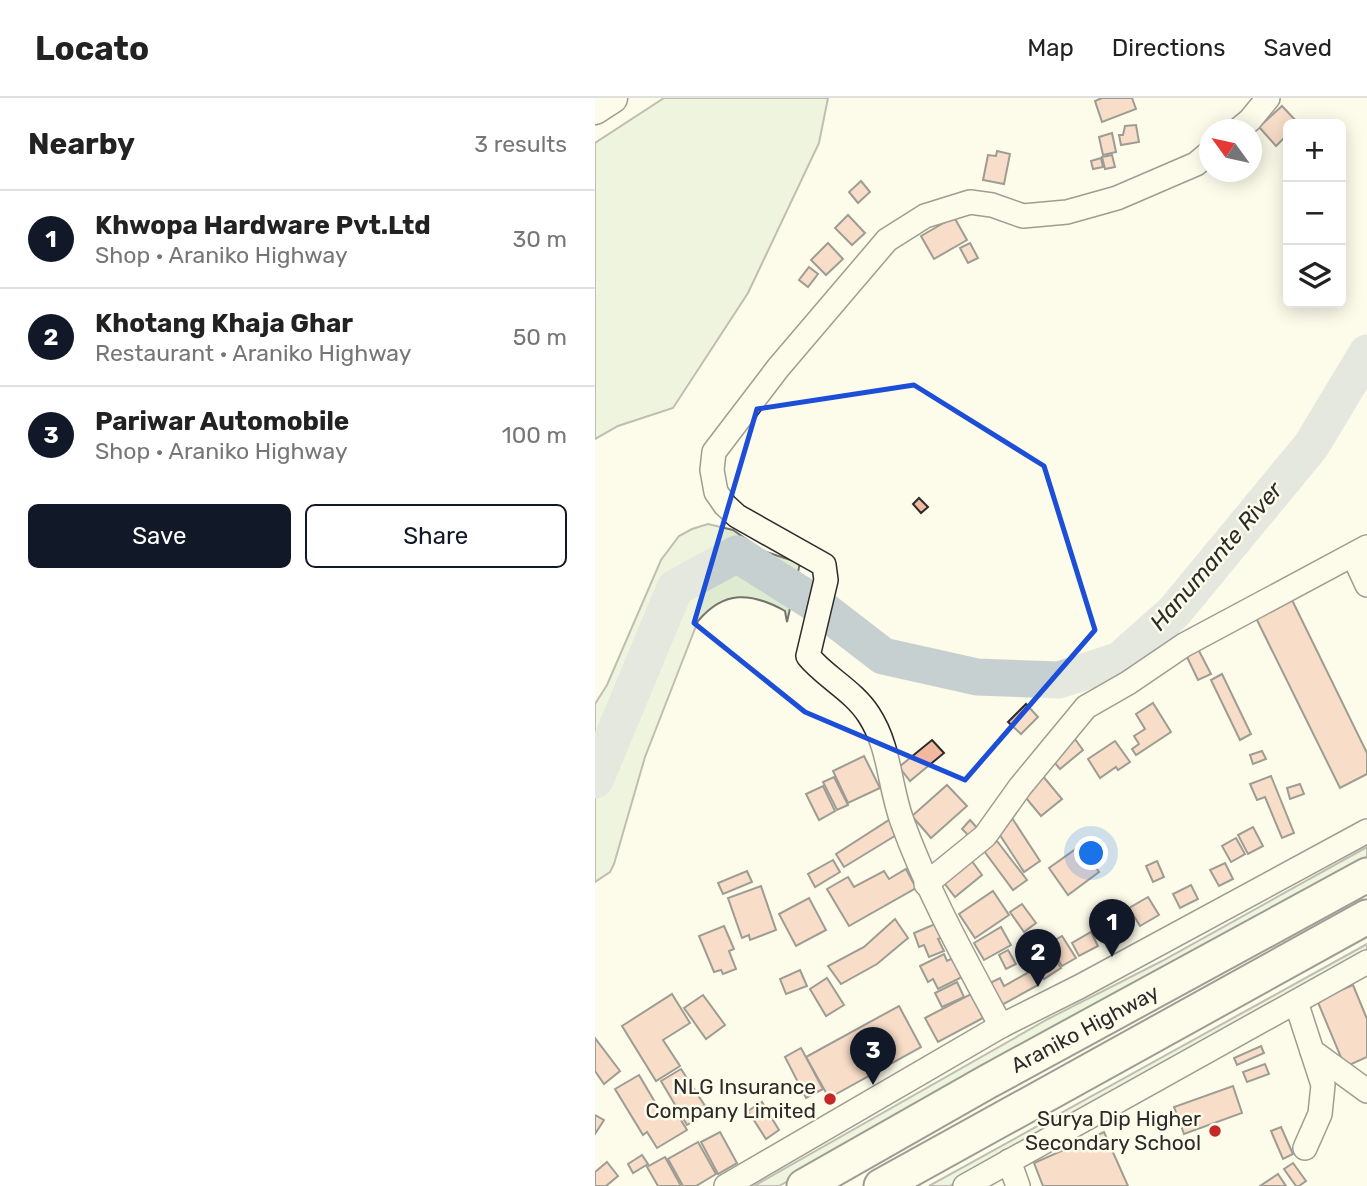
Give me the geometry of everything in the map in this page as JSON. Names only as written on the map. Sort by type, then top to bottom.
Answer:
[{"type":"highway","name":"Araniko Highway","points":[[804,1186],[987,1082],[1367,875]]},
{"type":"highway","name":"Araniko Highway","points":[[881,1186],[1367,917]]},
{"type":"main road","points":[[595,109],[612,98]]},
{"type":"street","points":[[1251,119],[1268,98]]},
{"type":"street","points":[[1002,1026],[926,884],[900,817],[884,744],[868,713],[817,668],[808,656],[826,580],[824,565],[737,516],[725,505],[716,492],[712,470],[714,453],[778,368],[887,240],[925,216],[970,202],[992,205],[1023,216],[1067,212],[1117,198],[1199,161]]},
{"type":"street","points":[[926,884],[985,836],[1020,786],[1086,707],[1184,646],[1360,551],[1367,585]]},
{"type":"street","points":[[726,1186],[1002,1026],[1367,831]]},
{"type":"street","points":[[965,1186],[1367,962]]},
{"type":"street","points":[[1296,1002],[1323,1085],[1320,1114],[1305,1148]]},
{"type":"street","points":[[1312,1051],[1367,1091]]},
{"type":"street","points":[[1009,1161],[1018,1186]]},
{"type":"highlighted area","points":[[914,385],[1044,466],[1095,630],[965,780],[805,712],[694,623],[757,409]]},
{"type":"green space","points":[[664,98],[828,98],[819,143],[748,293],[673,408],[618,426],[595,439],[595,143]]},
{"type":"green space","points":[[708,524],[733,530],[763,551],[800,563],[787,622],[785,611],[761,600],[739,597],[718,604],[698,621],[645,757],[614,864],[610,872],[595,882],[595,704],[607,685],[661,560],[679,536]]},
{"type":"green space","points":[[1367,847],[1367,859],[779,1186],[754,1186],[1048,1019],[1162,961]]},
{"type":"green space","points":[[1367,944],[1367,957],[1052,1132],[950,1186],[929,1186]]},
{"type":"building","points":[[1102,98],[1132,98],[1136,109],[1102,122],[1095,101]]},
{"type":"building","points":[[1282,106],[1294,119],[1283,119],[1283,139],[1276,146],[1262,130],[1262,124]]},
{"type":"building","points":[[1136,125],[1139,142],[1121,145],[1119,135],[1123,135],[1125,126]]},
{"type":"building","points":[[1112,133],[1116,152],[1103,155],[1099,137]]},
{"type":"building","points":[[997,151],[1010,154],[1004,184],[983,180],[988,155],[996,156]]},
{"type":"building","points":[[1112,155],[1115,167],[1105,169],[1102,157]]},
{"type":"building","points":[[1101,158],[1103,167],[1093,169],[1091,161]]},
{"type":"building","points":[[861,181],[870,192],[858,203],[849,192]]},
{"type":"building","points":[[848,215],[865,233],[852,245],[835,228]]},
{"type":"building","points":[[954,217],[967,240],[934,259],[921,236]]},
{"type":"building","points":[[828,243],[843,259],[826,275],[811,260]]},
{"type":"building","points":[[970,243],[978,258],[968,263],[960,248]]},
{"type":"building","points":[[809,267],[818,274],[808,287],[799,280]]},
{"type":"building","points":[[919,498],[928,507],[921,513],[913,504]]},
{"type":"building","points":[[1292,600],[1367,753],[1367,774],[1340,788],[1256,618]]},
{"type":"building","points":[[1197,647],[1211,674],[1198,680],[1185,653]]},
{"type":"building","points":[[1222,674],[1251,734],[1240,740],[1211,680]]},
{"type":"building","points":[[1153,703],[1171,732],[1136,755],[1132,749],[1139,744],[1134,736],[1145,729],[1136,714]]},
{"type":"building","points":[[1026,704],[1038,717],[1021,734],[1008,722]]},
{"type":"building","points":[[1072,735],[1083,750],[1060,769],[1048,755]]},
{"type":"building","points":[[932,740],[944,753],[910,781],[899,767]]},
{"type":"building","points":[[1115,741],[1130,762],[1118,770],[1116,767],[1100,778],[1088,759]]},
{"type":"building","points":[[1262,751],[1266,759],[1253,764],[1250,755]]},
{"type":"building","points":[[864,756],[880,788],[848,803],[833,771]]},
{"type":"building","points":[[1042,775],[1062,799],[1041,816],[1021,792]]},
{"type":"building","points":[[1271,776],[1294,833],[1282,838],[1265,797],[1257,800],[1250,784]]},
{"type":"building","points":[[834,777],[848,805],[837,810],[823,782]]},
{"type":"building","points":[[1300,784],[1304,794],[1290,799],[1287,788]]},
{"type":"building","points":[[947,785],[967,806],[931,838],[912,816]]},
{"type":"building","points":[[823,786],[835,811],[819,820],[806,794]]},
{"type":"building","points":[[1012,818],[1040,861],[1024,872],[996,829]]},
{"type":"building","points":[[889,820],[898,834],[844,867],[836,854]]},
{"type":"building","points":[[970,820],[979,830],[971,838],[962,829]]},
{"type":"building","points":[[1253,827],[1263,846],[1248,854],[1238,835]]},
{"type":"building","points":[[1236,838],[1245,854],[1231,862],[1222,846]]},
{"type":"building","points":[[997,841],[1027,880],[1013,890],[984,851]]},
{"type":"building","points":[[1080,846],[1099,872],[1068,895],[1049,868]]},
{"type":"building","points":[[969,857],[982,875],[955,897],[941,879]]},
{"type":"building","points":[[833,860],[840,872],[815,887],[808,874]]},
{"type":"building","points":[[1157,861],[1164,877],[1153,882],[1146,866]]},
{"type":"building","points":[[1225,863],[1233,879],[1219,886],[1210,870]]},
{"type":"building","points":[[906,869],[916,888],[849,926],[827,889],[848,877],[854,887],[884,871],[889,879]]},
{"type":"building","points":[[747,871],[752,882],[723,894],[718,883]]},
{"type":"building","points":[[1191,885],[1198,899],[1180,908],[1173,894]]},
{"type":"building","points":[[761,886],[776,930],[750,940],[749,935],[742,938],[728,898]]},
{"type":"building","points":[[993,891],[1009,915],[975,938],[959,914]]},
{"type":"building","points":[[1148,897],[1159,915],[1140,926],[1129,908]]},
{"type":"building","points":[[809,898],[826,930],[796,946],[779,914]]},
{"type":"building","points":[[1022,904],[1036,923],[1024,932],[1010,912]]},
{"type":"building","points":[[895,919],[908,938],[877,964],[841,984],[828,966],[864,947]]},
{"type":"building","points":[[942,921],[948,935],[938,939],[944,951],[929,957],[924,945],[919,947],[914,933]]},
{"type":"building","points":[[724,926],[734,949],[729,951],[736,969],[723,974],[721,970],[714,972],[699,936]]},
{"type":"building","points":[[1001,927],[1011,945],[984,960],[974,943]]},
{"type":"building","points":[[1091,932],[1098,946],[1079,956],[1072,943]]},
{"type":"building","points":[[1062,936],[1076,958],[1062,966],[1048,944]]},
{"type":"building","points":[[1044,942],[1061,968],[1044,979],[1027,953]]},
{"type":"building","points":[[1008,950],[1016,964],[1006,969],[999,955]]},
{"type":"building","points":[[944,954],[947,961],[953,958],[962,977],[938,989],[933,979],[928,982],[920,966]]},
{"type":"building","points":[[800,970],[807,986],[786,994],[780,979]]},
{"type":"building","points":[[1031,971],[1038,985],[1000,1006],[988,984],[1000,978],[1004,986]]},
{"type":"building","points":[[827,978],[844,1005],[826,1016],[810,989]]},
{"type":"building","points":[[957,982],[964,997],[942,1007],[935,993]]},
{"type":"building","points":[[1353,985],[1367,1019],[1367,1057],[1345,1067],[1317,1000]]},
{"type":"building","points":[[672,994],[690,1023],[663,1040],[680,1066],[656,1081],[622,1026]]},
{"type":"building","points":[[971,994],[983,1018],[938,1042],[925,1018]]},
{"type":"building","points":[[703,995],[725,1025],[706,1039],[684,1008]]},
{"type":"building","points":[[899,1006],[921,1047],[829,1098],[806,1057]]},
{"type":"building","points":[[595,1038],[620,1071],[604,1084],[595,1071]]},
{"type":"building","points":[[1261,1046],[1264,1053],[1237,1065],[1234,1058]]},
{"type":"building","points":[[801,1048],[823,1089],[806,1098],[785,1057]]},
{"type":"building","points":[[1265,1064],[1269,1074],[1247,1082],[1243,1072]]},
{"type":"building","points":[[681,1069],[709,1112],[687,1125],[661,1081]]},
{"type":"building","points":[[639,1075],[662,1114],[673,1107],[687,1130],[657,1148],[647,1132],[643,1135],[615,1089]]},
{"type":"building","points":[[1233,1086],[1242,1113],[1184,1134],[1174,1107]]},
{"type":"building","points":[[762,1102],[779,1130],[766,1139],[748,1111]]},
{"type":"building","points":[[595,1115],[604,1120],[595,1134]]},
{"type":"building","points":[[1281,1127],[1293,1154],[1283,1159],[1271,1131]]},
{"type":"building","points":[[720,1132],[737,1163],[718,1174],[701,1142]]},
{"type":"building","points":[[1104,1132],[1128,1186],[1043,1186],[1034,1163]]},
{"type":"building","points":[[698,1142],[716,1174],[696,1186],[683,1186],[668,1159]]},
{"type":"building","points":[[642,1155],[648,1164],[633,1173],[628,1164]]},
{"type":"building","points":[[665,1157],[681,1186],[658,1186],[647,1167]]},
{"type":"building","points":[[607,1162],[618,1176],[606,1186],[595,1186],[595,1172]]},
{"type":"building","points":[[1293,1163],[1306,1181],[1299,1186],[1296,1186],[1284,1169]]},
{"type":"building","points":[[1278,1174],[1286,1186],[1260,1186]]},
{"type":"waterway","name":"Hanumante River","points":[[595,780],[675,588],[737,554],[813,602],[883,656],[977,677],[1059,680],[1120,660],[1174,612],[1311,446],[1367,353]]},
{"type":"place","name":"Khwopa Hardware Pvt.Ltd","points":[[1112,957]]},
{"type":"place","name":"Khotang Khaja Ghar","points":[[1038,987]]},
{"type":"place","name":"Pariwar Automobile","points":[[873,1085]]},
{"type":"place","name":"NLG Insurance Company Limited","points":[[830,1099]]},
{"type":"place","name":"Surya Dip Higher Secondary School","points":[[1215,1131]]}]
